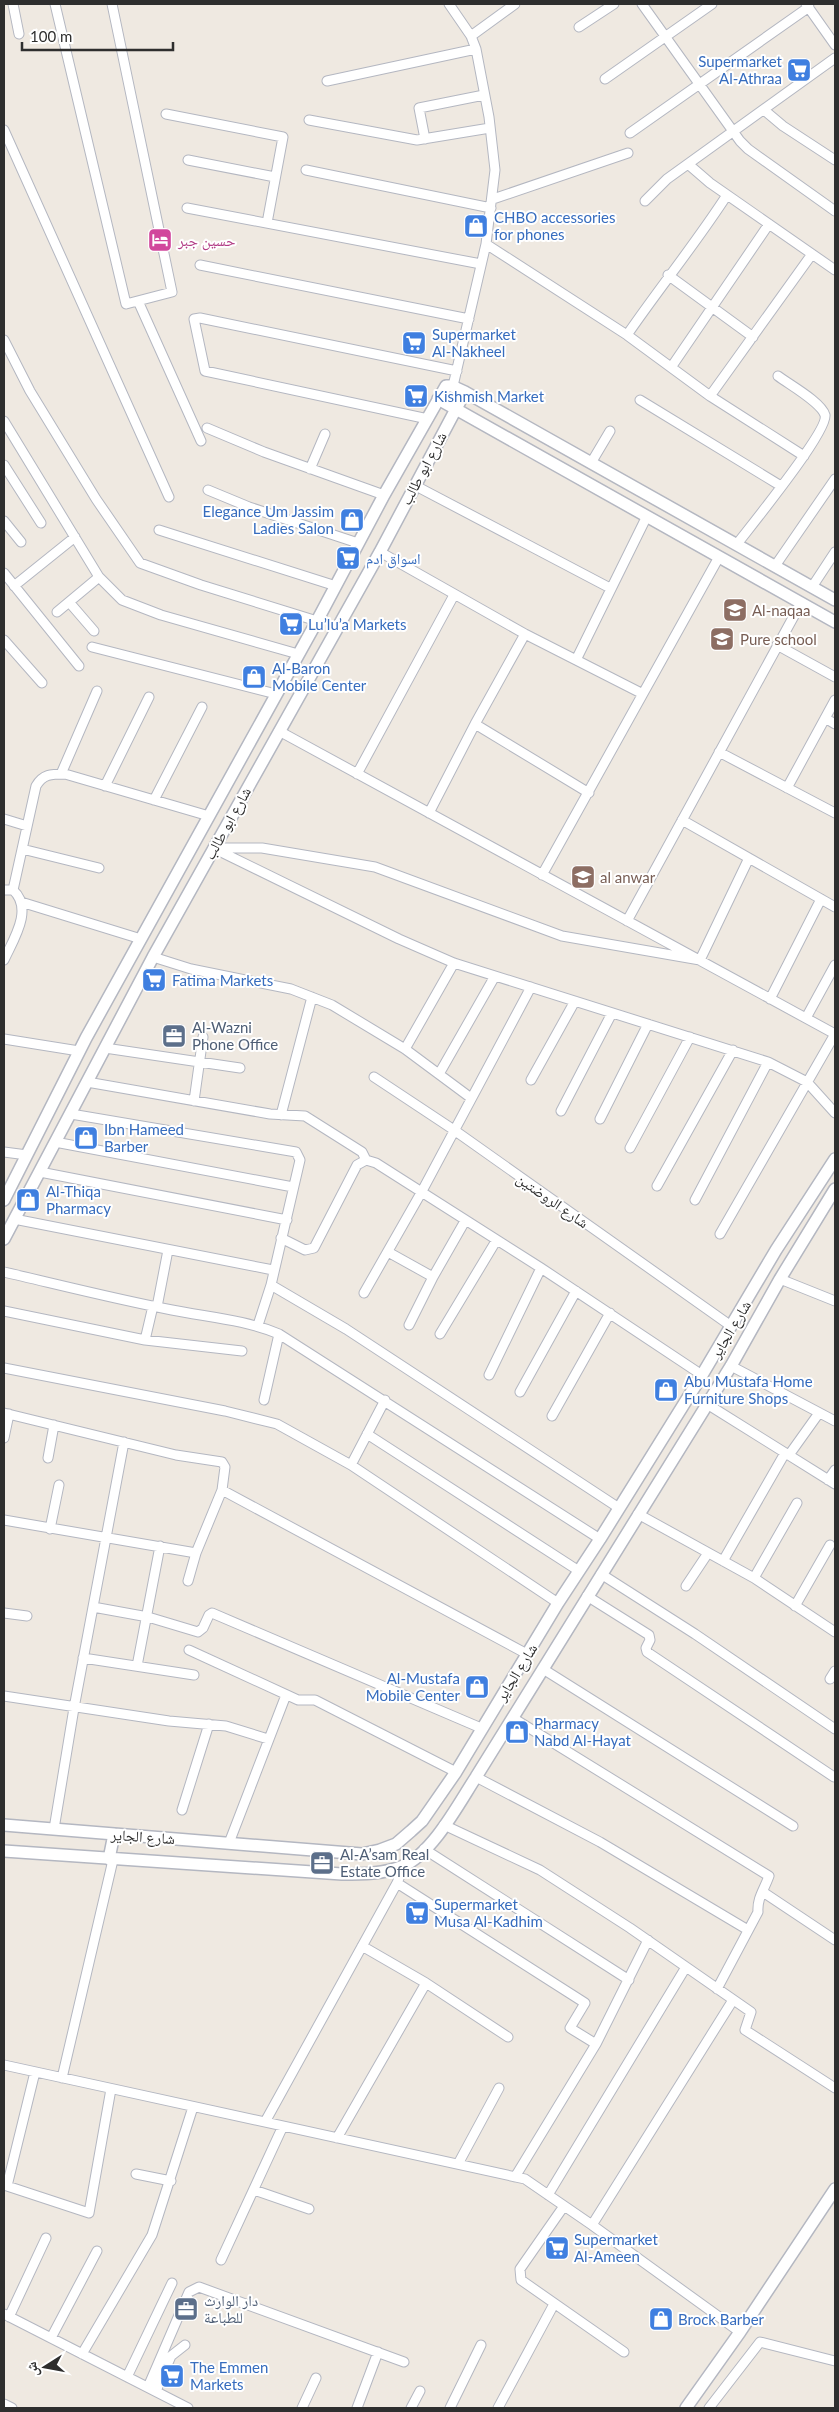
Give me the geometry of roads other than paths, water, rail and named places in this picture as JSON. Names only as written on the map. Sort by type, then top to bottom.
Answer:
[{"type":"street","points":[[13,4],[19,34]]},
{"type":"street","points":[[56,4],[126,304],[172,292],[112,4]]},
{"type":"street","points":[[449,4],[471,36],[476,49],[490,128],[495,170],[486,244],[454,386],[835,600]]},
{"type":"street","points":[[471,36],[515,4]]},
{"type":"street","points":[[579,28],[614,4]]},
{"type":"street","points":[[642,4],[732,132],[748,149],[835,211]]},
{"type":"street","points":[[605,79],[712,4]]},
{"type":"street","points":[[630,133],[807,6],[835,45]]},
{"type":"street","points":[[326,81],[476,49]]},
{"type":"street","points":[[645,201],[667,179],[835,58]]},
{"type":"street","points":[[425,139],[418,108],[484,95]]},
{"type":"street","points":[[764,110],[783,126],[835,160]]},
{"type":"street","points":[[166,114],[283,137],[267,223]]},
{"type":"street","points":[[309,120],[417,140],[490,128]]},
{"type":"street","points":[[4,130],[169,498]]},
{"type":"street","points":[[306,170],[492,203],[628,153]]},
{"type":"street","points":[[188,160],[275,178]]},
{"type":"street","points":[[688,164],[727,195],[835,270]]},
{"type":"street","points":[[627,335],[668,275],[703,232],[727,195]]},
{"type":"street","points":[[188,208],[481,264]]},
{"type":"street","points":[[672,366],[769,224]]},
{"type":"street","points":[[486,244],[627,335],[672,366],[710,396],[804,456]]},
{"type":"street","points":[[710,396],[812,254]]},
{"type":"street","points":[[200,265],[469,319]]},
{"type":"street","points":[[668,275],[754,337]]},
{"type":"street","points":[[138,301],[201,441]]},
{"type":"street","points":[[428,419],[205,371],[194,319],[200,318],[457,371]]},
{"type":"street","points":[[4,340],[35,400],[96,499],[140,563],[201,585],[317,621]]},
{"type":"street","points":[[736,544],[804,456],[824,426],[826,418],[822,408],[778,376]]},
{"type":"street","name":"شارع ابو طالب","points":[[4,1200],[80,1052],[317,621],[384,495],[445,388],[454,386]]},
{"type":"street","name":"شارع ابو طالب","points":[[4,1239],[184,900],[380,552],[465,392]]},
{"type":"street","points":[[438,399],[835,622]]},
{"type":"street","points":[[640,400],[781,486]]},
{"type":"street","points":[[4,421],[99,577],[122,600],[161,615],[298,654]]},
{"type":"street","points":[[206,428],[310,469],[384,495]]},
{"type":"street","points":[[591,463],[610,431]]},
{"type":"street","points":[[310,469],[325,434]]},
{"type":"street","points":[[545,459],[554,442]]},
{"type":"street","points":[[4,465],[41,524]]},
{"type":"street","points":[[775,566],[835,479]]},
{"type":"street","points":[[414,485],[610,588]]},
{"type":"street","points":[[208,490],[249,507],[358,543]]},
{"type":"street","points":[[576,660],[645,520]]},
{"type":"street","points":[[4,521],[21,542]]},
{"type":"street","points":[[159,530],[336,586]]},
{"type":"street","points":[[14,586],[75,537]]},
{"type":"street","points":[[380,552],[525,634],[641,694]]},
{"type":"street","points":[[812,587],[835,552]]},
{"type":"street","points":[[542,875],[589,793],[641,694],[719,557]]},
{"type":"street","points":[[4,573],[79,666]]},
{"type":"street","points":[[57,612],[99,577]]},
{"type":"street","points":[[358,774],[454,595]]},
{"type":"street","points":[[70,602],[94,631]]},
{"type":"street","points":[[627,921],[777,645],[802,603]]},
{"type":"street","points":[[429,813],[475,724],[525,634]]},
{"type":"street","points":[[4,640],[42,683]]},
{"type":"street","points":[[777,645],[835,677]]},
{"type":"street","points":[[92,647],[276,694]]},
{"type":"street","points":[[61,774],[97,691]]},
{"type":"street","points":[[105,786],[149,697]]},
{"type":"street","points":[[786,788],[835,700]]},
{"type":"street","points":[[154,800],[180,753],[202,707]]},
{"type":"street","points":[[825,718],[835,724]]},
{"type":"street","points":[[475,724],[589,793]]},
{"type":"street","points":[[279,731],[835,1034],[720,1234]]},
{"type":"street","points":[[719,752],[835,813]]},
{"type":"street","points":[[141,939],[21,902],[8,890],[22,849],[36,786],[41,778],[49,774],[61,774],[209,816]]},
{"type":"street","points":[[4,819],[27,826]]},
{"type":"street","points":[[682,820],[835,907]]},
{"type":"street","points":[[213,848],[262,848],[375,867],[562,936],[700,960]]},
{"type":"street","points":[[213,848],[399,940],[454,963],[768,1062],[807,1082],[835,1112]]},
{"type":"street","points":[[22,849],[99,868]]},
{"type":"street","points":[[700,960],[749,858]]},
{"type":"street","points":[[167,892],[184,900]]},
{"type":"street","points":[[770,998],[820,899]]},
{"type":"street","points":[[4,960],[20,924],[21,902]]},
{"type":"street","points":[[153,957],[191,969],[284,987],[332,1005],[405,1049],[471,1098]]},
{"type":"street","points":[[405,1049],[454,963]]},
{"type":"street","points":[[806,1018],[835,965]]},
{"type":"street","points":[[439,1074],[495,976]]},
{"type":"street","points":[[364,1293],[421,1193],[532,987]]},
{"type":"street","points":[[281,1115],[312,997]]},
{"type":"street","points":[[531,1080],[575,1001]]},
{"type":"street","points":[[561,1112],[612,1013]]},
{"type":"street","points":[[600,1119],[648,1024]]},
{"type":"street","points":[[194,1101],[203,1037]]},
{"type":"street","points":[[630,1148],[690,1037]]},
{"type":"street","points":[[4,1039],[80,1052]]},
{"type":"street","points":[[105,1048],[240,1068]]},
{"type":"street","points":[[657,1186],[733,1050]]},
{"type":"street","points":[[695,1200],[768,1062]]},
{"type":"street","name":"شارع الروضتين","points":[[374,1077],[454,1130],[731,1326]]},
{"type":"street","points":[[87,1082],[281,1115],[305,1116],[362,1152],[366,1160]]},
{"type":"street","points":[[71,1114],[296,1152],[300,1160],[287,1220],[281,1238],[271,1286],[258,1325]]},
{"type":"street","points":[[55,1142],[293,1187]]},
{"type":"street","points":[[4,1152],[27,1155]]},
{"type":"street","name":"شارع الجاير","points":[[4,1825],[362,1854],[396,1844],[422,1821],[456,1772],[558,1603],[702,1375],[776,1250],[835,1159]]},
{"type":"street","points":[[281,1238],[305,1250],[314,1248],[357,1165],[366,1160],[376,1163],[464,1221],[541,1268],[702,1375]]},
{"type":"street","points":[[40,1172],[287,1220]]},
{"type":"street","name":"شارع الجاير","points":[[4,1852],[342,1874],[386,1871],[404,1866],[424,1849],[444,1825],[476,1777],[600,1574],[731,1366],[792,1258],[832,1202],[835,1188]]},
{"type":"street","points":[[14,1219],[274,1270]]},
{"type":"street","points":[[409,1325],[433,1276],[464,1221]]},
{"type":"street","points":[[440,1334],[496,1241]]},
{"type":"street","points":[[145,1340],[155,1307],[168,1250]]},
{"type":"street","points":[[776,1250],[792,1258]]},
{"type":"street","points":[[388,1252],[433,1276]]},
{"type":"street","points":[[489,1375],[541,1268]]},
{"type":"street","points":[[4,1272],[155,1307],[258,1325],[280,1334],[600,1539]]},
{"type":"street","points":[[780,1278],[835,1301]]},
{"type":"street","points":[[271,1286],[346,1329],[619,1508]]},
{"type":"street","points":[[520,1392],[576,1291]]},
{"type":"street","points":[[4,1311],[145,1340],[242,1351]]},
{"type":"street","points":[[552,1416],[610,1313]]},
{"type":"street","points":[[264,1400],[280,1334]]},
{"type":"street","points":[[731,1366],[835,1421]]},
{"type":"street","points":[[4,1368],[225,1411],[277,1424],[351,1465],[558,1603]]},
{"type":"street","points":[[351,1465],[385,1400]]},
{"type":"street","points":[[707,1404],[832,1482],[835,1470]]},
{"type":"street","points":[[4,1438],[6,1413],[176,1455],[222,1462],[225,1467],[222,1490],[196,1552],[188,1581]]},
{"type":"street","points":[[723,1561],[787,1454],[819,1413]]},
{"type":"street","points":[[48,1458],[54,1425]]},
{"type":"street","points":[[367,1434],[579,1571]]},
{"type":"street","points":[[54,1829],[83,1658],[124,1442]]},
{"type":"street","points":[[50,1529],[59,1485]]},
{"type":"street","points":[[222,1490],[527,1654]]},
{"type":"street","points":[[754,1578],[797,1503]]},
{"type":"street","points":[[638,1514],[754,1578],[835,1632]]},
{"type":"street","points":[[4,1520],[196,1552]]},
{"type":"street","points":[[137,1666],[148,1617],[160,1546]]},
{"type":"street","points":[[795,1606],[830,1546]]},
{"type":"street","points":[[686,1586],[708,1553]]},
{"type":"street","points":[[600,1574],[695,1634],[835,1729]]},
{"type":"street","points":[[588,1596],[649,1635],[650,1640],[646,1648],[647,1652],[834,1777]]},
{"type":"street","points":[[93,1607],[148,1617],[198,1632],[203,1628],[209,1615],[212,1614],[341,1666],[481,1728]]},
{"type":"street","points":[[4,1613],[28,1616]]},
{"type":"street","points":[[189,1650],[298,1700],[315,1700],[456,1772]]},
{"type":"street","points":[[83,1658],[194,1675]]},
{"type":"street","points":[[543,1669],[793,1826]]},
{"type":"street","points":[[830,1680],[835,1671]]},
{"type":"street","points":[[228,1843],[286,1695]]},
{"type":"street","points":[[4,1696],[74,1708],[226,1726],[268,1739]]},
{"type":"street","points":[[513,1718],[769,1876],[763,1892],[757,1900],[758,1912],[718,1989]]},
{"type":"street","points":[[182,1810],[209,1724]]},
{"type":"street","points":[[476,1777],[600,1842],[748,1930]]},
{"type":"street","points":[[444,1825],[540,1870],[648,1940],[751,2012],[745,2030],[835,2088]]},
{"type":"street","points":[[62,2078],[111,1859],[114,1834]]},
{"type":"street","points":[[424,1849],[629,1980]]},
{"type":"street","points":[[265,2122],[397,1884],[404,1866]]},
{"type":"street","points":[[397,1884],[585,2003],[570,2028],[596,2044]]},
{"type":"street","points":[[763,1892],[835,1940]]},
{"type":"street","points":[[515,2177],[596,2044],[648,1940]]},
{"type":"street","points":[[362,1946],[426,1983],[508,2037]]},
{"type":"street","points":[[548,2195],[686,1967]]},
{"type":"street","points":[[337,2138],[426,1983]]},
{"type":"street","points":[[592,2225],[733,2000]]},
{"type":"street","points":[[4,2065],[525,2179],[740,2332]]},
{"type":"street","points":[[35,2072],[7,2186],[89,2213],[111,2089]]},
{"type":"street","points":[[458,2164],[499,2088]]},
{"type":"street","points":[[82,2354],[152,2235],[194,2107]]},
{"type":"street","points":[[221,2260],[283,2126]]},
{"type":"street","points":[[136,2174],[171,2181]]},
{"type":"street","points":[[686,2408],[740,2332],[835,2189]]},
{"type":"street","points":[[254,2190],[309,2209]]},
{"type":"street","points":[[564,2206],[518,2274],[526,2286],[624,2352]]},
{"type":"street","points":[[46,2238],[6,2315],[152,2389],[169,2404],[188,2408]]},
{"type":"street","points":[[51,2338],[97,2251]]},
{"type":"street","points":[[127,2377],[172,2283]]},
{"type":"street","points":[[152,2389],[190,2292],[199,2287],[404,2362]]},
{"type":"street","points":[[498,2408],[554,2304]]},
{"type":"street","points":[[709,2408],[760,2342],[835,2361]]},
{"type":"street","points":[[152,2389],[171,2356],[185,2345]]},
{"type":"street","points":[[450,2408],[481,2345]]},
{"type":"street","points":[[358,2408],[378,2352]]},
{"type":"street","points":[[302,2408],[316,2378]]},
{"type":"street","points":[[411,2408],[420,2391]]},
{"type":"street","points":[[4,2404],[12,2408]]},
{"type":"place","name":"Supermarket Al-Athraa","points":[[799,70]]},
{"type":"place","name":"CHBO accessories for phones","points":[[476,226]]},
{"type":"place","name":"حسين جبر","points":[[160,240]]},
{"type":"place","name":"Supermarket Al-Nakheel","points":[[414,343]]},
{"type":"place","name":"Kishmish Market","points":[[416,396]]},
{"type":"place","name":"Elegance Um Jassim Ladies Salon","points":[[352,520]]},
{"type":"place","name":"اسواق ادم","points":[[348,558]]},
{"type":"place","name":"Al-naqaa","points":[[735,610]]},
{"type":"place","name":"Lu’lu’a Markets","points":[[291,624]]},
{"type":"place","name":"Pure school","points":[[722,639]]},
{"type":"place","name":"Al-Baron Mobile Center","points":[[254,677]]},
{"type":"place","name":"al anwar","points":[[583,877]]},
{"type":"place","name":"Fatima Markets","points":[[154,980]]},
{"type":"place","name":"Al-Wazni Phone Office","points":[[174,1036]]},
{"type":"place","name":"Ibn Hameed Barber","points":[[86,1138]]},
{"type":"place","name":"Al-Thiqa Pharmacy","points":[[28,1200]]},
{"type":"place","name":"Abu Mustafa Home Furniture Shops","points":[[666,1390]]},
{"type":"place","name":"Al-Mustafa Mobile Center","points":[[477,1687]]},
{"type":"place","name":"Pharmacy Nabd Al-Hayat","points":[[517,1732]]},
{"type":"place","name":"Al-A’sam Real Estate Office","points":[[322,1863]]},
{"type":"place","name":"Supermarket Musa Al-Kadhim","points":[[417,1913]]},
{"type":"place","name":"Supermarket Al-Ameen","points":[[557,2248]]},
{"type":"place","name":"دار الوارث للطباعة","points":[[186,2309]]},
{"type":"place","name":"Brock Barber","points":[[661,2319]]},
{"type":"place","name":"The Emmen Markets","points":[[172,2376]]}]
